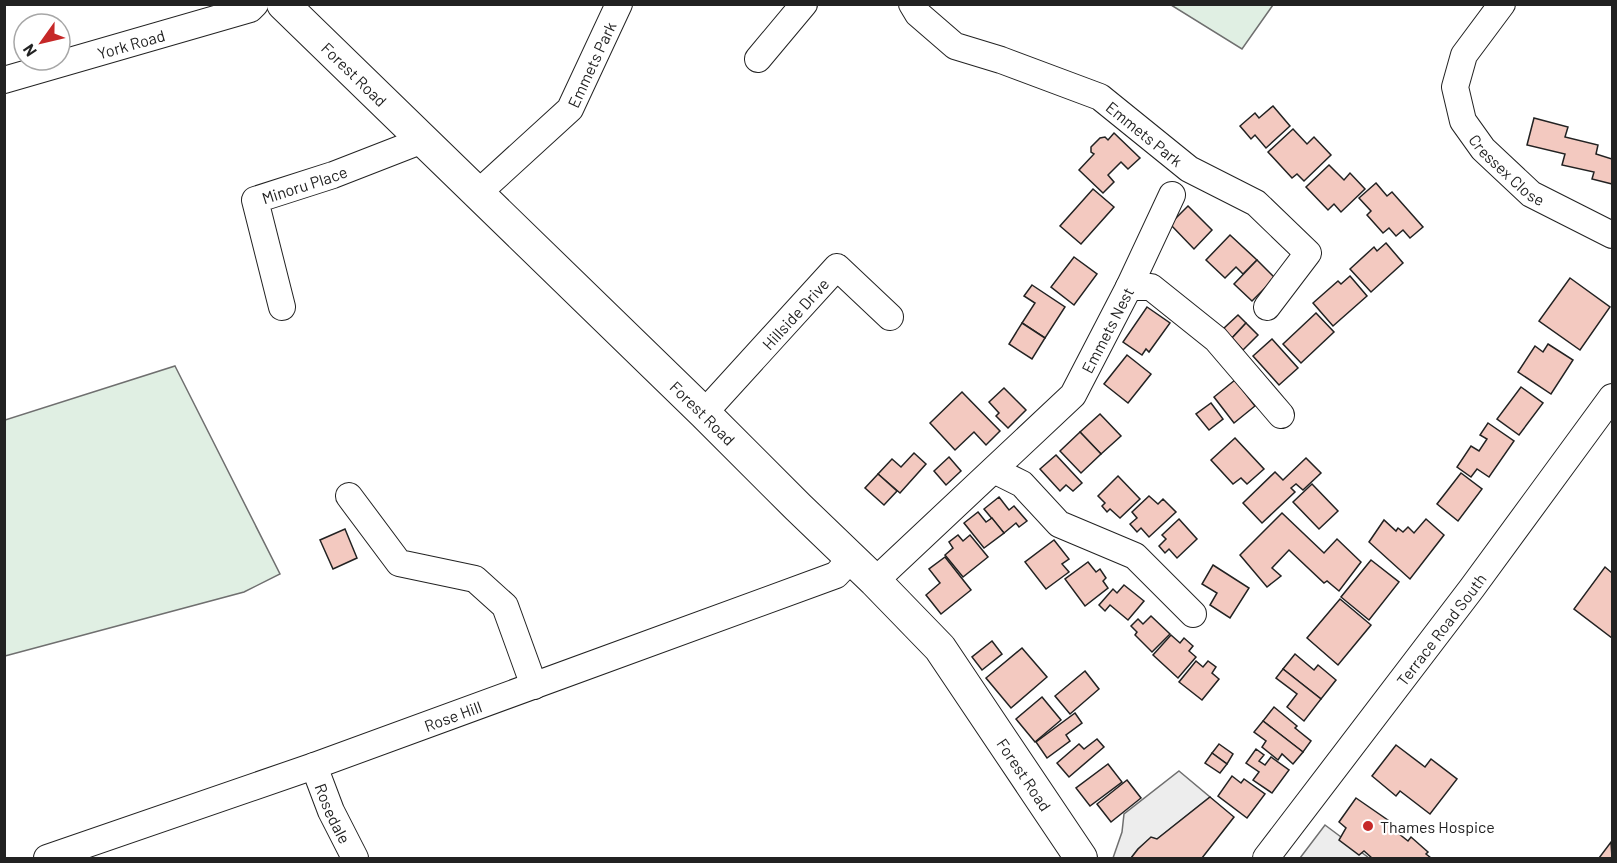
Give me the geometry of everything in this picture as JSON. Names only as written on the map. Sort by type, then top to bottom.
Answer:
[{"type":"main road","name":"Forest Road","points":[[283,4],[704,413],[940,648],[1081,858]]},
{"type":"street","name":"York Road","points":[[4,80],[250,9],[255,4]]},
{"type":"street","name":"Emmets Park","points":[[478,193],[570,109],[619,4]]},
{"type":"street","points":[[758,59],[804,4]]},
{"type":"street","name":"Emmets Park","points":[[912,4],[918,14],[955,46],[1001,60],[1100,97],[1189,169],[1256,203],[1308,253],[1267,307]]},
{"type":"street","name":"Cressex Close","points":[[1502,4],[1464,55],[1455,87],[1463,121],[1483,149],[1532,194],[1612,235]]},
{"type":"street","name":"Minoru Place","points":[[282,308],[255,200],[333,176],[423,140]]},
{"type":"street","points":[[1129,287],[1172,195]]},
{"type":"street","name":"Hillside Drive","points":[[704,413],[837,267],[891,317]]},
{"type":"street","name":"Emmets Nest","points":[[875,581],[1073,395],[1129,287],[1151,286],[1215,339],[1281,415]]},
{"type":"street","name":"Terrace Road South","points":[[1266,858],[1472,588],[1612,397]]},
{"type":"street","points":[[994,470],[1022,484],[1059,524],[1135,556],[1193,614]]},
{"type":"street","points":[[349,496],[399,563],[475,579],[505,606],[534,686]]},
{"type":"street","name":"Rose Hill","points":[[47,858],[314,766],[836,575],[851,559]]},
{"type":"street","name":"Rosedale","points":[[314,766],[331,811],[356,858]]},
{"type":"green space","points":[[1171,5],[1273,5],[1242,49]]},
{"type":"green space","points":[[175,366],[280,574],[244,592],[5,656],[5,420]]},
{"type":"shaded area","points":[[1179,771],[1210,797],[1157,839],[1151,838],[1131,858],[1113,858],[1122,832],[1124,814]]},
{"type":"shaded area","points":[[1325,825],[1369,858],[1300,858]]},
{"type":"building","points":[[1273,106],[1290,126],[1266,148],[1255,135],[1251,139],[1240,126],[1255,113],[1259,118]]},
{"type":"building","points":[[1534,118],[1568,127],[1565,137],[1598,145],[1596,154],[1612,159],[1612,184],[1592,179],[1594,172],[1562,165],[1565,154],[1527,145]]},
{"type":"building","points":[[1293,129],[1307,144],[1314,137],[1331,155],[1304,181],[1297,174],[1292,178],[1268,152]]},
{"type":"building","points":[[1114,133],[1140,158],[1128,169],[1121,162],[1108,175],[1114,182],[1103,193],[1079,170],[1094,154],[1091,152],[1091,147],[1100,138],[1105,137],[1108,140]]},
{"type":"building","points":[[1329,165],[1344,180],[1350,173],[1365,189],[1341,212],[1334,204],[1328,210],[1306,187]]},
{"type":"building","points":[[1376,183],[1387,196],[1392,192],[1423,227],[1410,238],[1403,230],[1396,236],[1389,228],[1383,233],[1367,215],[1371,211],[1359,198]]},
{"type":"building","points":[[1093,189],[1114,207],[1081,244],[1060,226]]},
{"type":"building","points":[[1188,206],[1212,230],[1194,249],[1170,224]]},
{"type":"building","points":[[1230,235],[1257,260],[1243,274],[1236,267],[1225,278],[1206,260]]},
{"type":"building","points":[[1386,243],[1403,263],[1371,292],[1350,269],[1374,247],[1377,251]]},
{"type":"building","points":[[1074,257],[1097,274],[1074,305],[1051,287]]},
{"type":"building","points":[[1257,260],[1275,278],[1252,301],[1234,284]]},
{"type":"building","points":[[1350,276],[1367,296],[1333,326],[1313,303],[1338,281],[1341,284]]},
{"type":"building","points":[[1570,278],[1610,307],[1580,350],[1539,321]]},
{"type":"building","points":[[1032,285],[1065,307],[1045,338],[1022,323],[1035,303],[1024,296]]},
{"type":"building","points":[[1147,307],[1170,323],[1149,352],[1146,349],[1142,355],[1123,342]]},
{"type":"building","points":[[1316,313],[1334,332],[1301,363],[1283,344]]},
{"type":"building","points":[[1238,315],[1246,323],[1232,338],[1223,329]]},
{"type":"building","points":[[1022,323],[1045,338],[1032,359],[1009,344]]},
{"type":"building","points":[[1246,323],[1258,335],[1243,350],[1232,338]]},
{"type":"building","points":[[1272,339],[1298,368],[1279,385],[1253,356]]},
{"type":"building","points":[[1548,344],[1573,360],[1551,394],[1518,372],[1535,346],[1543,352]]},
{"type":"building","points":[[1127,355],[1151,374],[1128,403],[1104,384]]},
{"type":"building","points":[[1235,380],[1255,406],[1234,423],[1214,397]]},
{"type":"building","points":[[1521,387],[1543,403],[1519,435],[1497,419]]},
{"type":"building","points":[[1004,388],[1026,410],[1008,428],[996,416],[999,413],[989,402]]},
{"type":"building","points":[[962,392],[1000,431],[986,445],[974,432],[955,450],[930,423]]},
{"type":"building","points":[[1211,403],[1223,419],[1209,430],[1196,414]]},
{"type":"building","points":[[1100,414],[1121,436],[1101,454],[1080,432]]},
{"type":"building","points":[[1488,423],[1514,441],[1489,477],[1477,469],[1471,477],[1457,467],[1471,446],[1479,451],[1487,439],[1480,435]]},
{"type":"building","points":[[1080,432],[1101,454],[1081,473],[1060,451]]},
{"type":"building","points":[[1235,438],[1264,469],[1247,484],[1241,478],[1233,484],[1211,460]]},
{"type":"building","points":[[914,453],[926,464],[900,493],[878,474],[892,459],[901,467]]},
{"type":"building","points":[[1056,455],[1082,483],[1073,491],[1066,485],[1060,491],[1040,469]]},
{"type":"building","points":[[949,457],[961,471],[946,485],[934,471]]},
{"type":"building","points":[[1306,458],[1321,473],[1303,490],[1296,484],[1291,488],[1295,492],[1262,523],[1243,503],[1275,472],[1283,480]]},
{"type":"building","points":[[1461,473],[1482,489],[1458,521],[1437,504]]},
{"type":"building","points":[[878,474],[897,491],[884,505],[865,488]]},
{"type":"building","points":[[1118,476],[1140,499],[1120,518],[1110,509],[1107,512],[1102,506],[1105,503],[1098,496]]},
{"type":"building","points":[[1312,484],[1338,511],[1319,529],[1293,502]]},
{"type":"building","points":[[1149,496],[1158,504],[1163,499],[1176,512],[1149,537],[1141,528],[1137,532],[1130,524],[1137,518],[1132,512]]},
{"type":"building","points":[[999,497],[1009,510],[1014,506],[1027,521],[1019,527],[1016,523],[1004,533],[984,509]]},
{"type":"building","points":[[978,512],[986,522],[992,518],[1004,533],[984,548],[964,523]]},
{"type":"building","points":[[1282,513],[1324,553],[1337,539],[1361,562],[1339,591],[1327,581],[1324,583],[1289,550],[1272,568],[1281,576],[1267,587],[1240,555]]},
{"type":"building","points":[[1179,519],[1197,539],[1177,558],[1169,549],[1165,553],[1159,546],[1166,539],[1162,535]]},
{"type":"building","points":[[1426,519],[1444,535],[1410,579],[1369,542],[1384,520],[1396,531],[1398,528],[1403,532],[1408,527],[1414,533]]},
{"type":"building","points":[[345,529],[357,558],[333,569],[320,540]]},
{"type":"building","points":[[958,535],[963,541],[970,535],[988,557],[963,577],[945,555],[953,548],[949,542]]},
{"type":"building","points":[[1054,540],[1069,559],[1062,564],[1069,572],[1046,589],[1025,562]]},
{"type":"building","points":[[945,557],[971,590],[941,614],[926,595],[940,583],[929,569]]},
{"type":"building","points":[[1371,560],[1399,582],[1369,620],[1341,597]]},
{"type":"building","points":[[1088,562],[1096,572],[1100,569],[1106,578],[1103,581],[1108,588],[1085,606],[1065,579]]},
{"type":"building","points":[[1213,565],[1249,588],[1230,618],[1210,605],[1217,593],[1202,584]]},
{"type":"building","points":[[1605,567],[1612,573],[1612,638],[1574,609]]},
{"type":"building","points":[[1124,585],[1144,601],[1128,620],[1110,605],[1105,611],[1099,605],[1113,589],[1117,593]]},
{"type":"building","points":[[1340,599],[1371,625],[1338,665],[1307,638]]},
{"type":"building","points":[[1151,616],[1170,634],[1152,652],[1135,635],[1137,632],[1131,626],[1138,619],[1143,624]]},
{"type":"building","points":[[1171,635],[1180,643],[1184,638],[1193,646],[1189,651],[1196,657],[1178,678],[1153,655]]},
{"type":"building","points":[[992,641],[1002,654],[982,670],[972,657]]},
{"type":"building","points":[[1022,648],[1047,677],[1011,708],[986,678]]},
{"type":"building","points":[[1295,654],[1314,670],[1318,665],[1336,680],[1321,699],[1283,669]]},
{"type":"building","points":[[1196,661],[1203,667],[1208,661],[1216,667],[1212,673],[1219,679],[1202,700],[1179,682]]},
{"type":"building","points":[[1283,669],[1321,699],[1304,721],[1287,707],[1297,694],[1276,678]]},
{"type":"building","points":[[1085,671],[1099,689],[1070,714],[1055,696]]},
{"type":"building","points":[[1042,697],[1061,720],[1035,742],[1016,719]]},
{"type":"building","points":[[1274,707],[1311,741],[1303,752],[1263,721]]},
{"type":"building","points":[[1075,713],[1082,723],[1066,735],[1070,741],[1047,758],[1036,742]]},
{"type":"building","points":[[1263,721],[1303,752],[1293,764],[1282,754],[1278,760],[1262,747],[1266,741],[1254,732]]},
{"type":"building","points":[[1097,739],[1104,747],[1069,777],[1057,763],[1079,744],[1084,749]]},
{"type":"building","points":[[1219,744],[1233,754],[1227,764],[1212,753]]},
{"type":"building","points":[[1396,745],[1425,767],[1431,759],[1457,779],[1430,814],[1400,791],[1396,796],[1372,776]]},
{"type":"building","points":[[1256,749],[1264,755],[1259,761],[1265,765],[1271,757],[1289,770],[1272,793],[1253,780],[1259,772],[1246,763]]},
{"type":"building","points":[[1212,753],[1227,764],[1220,773],[1205,763]]},
{"type":"building","points":[[1108,764],[1122,782],[1090,806],[1076,788]]},
{"type":"building","points":[[1232,776],[1241,783],[1244,779],[1265,794],[1247,818],[1218,796]]},
{"type":"building","points":[[1127,780],[1141,798],[1111,822],[1097,804]]},
{"type":"building","points":[[1210,797],[1234,817],[1202,858],[1131,858],[1151,837],[1157,839]]},
{"type":"building","points":[[1356,798],[1395,825],[1393,829],[1408,841],[1411,837],[1428,852],[1426,854],[1431,858],[1372,858],[1364,851],[1359,855],[1339,840],[1346,828],[1339,822]]},
{"type":"building","points":[[1611,842],[1612,858],[1599,858]]},
{"type":"place","name":"Thames Hospice","points":[[1368,826]]}]
